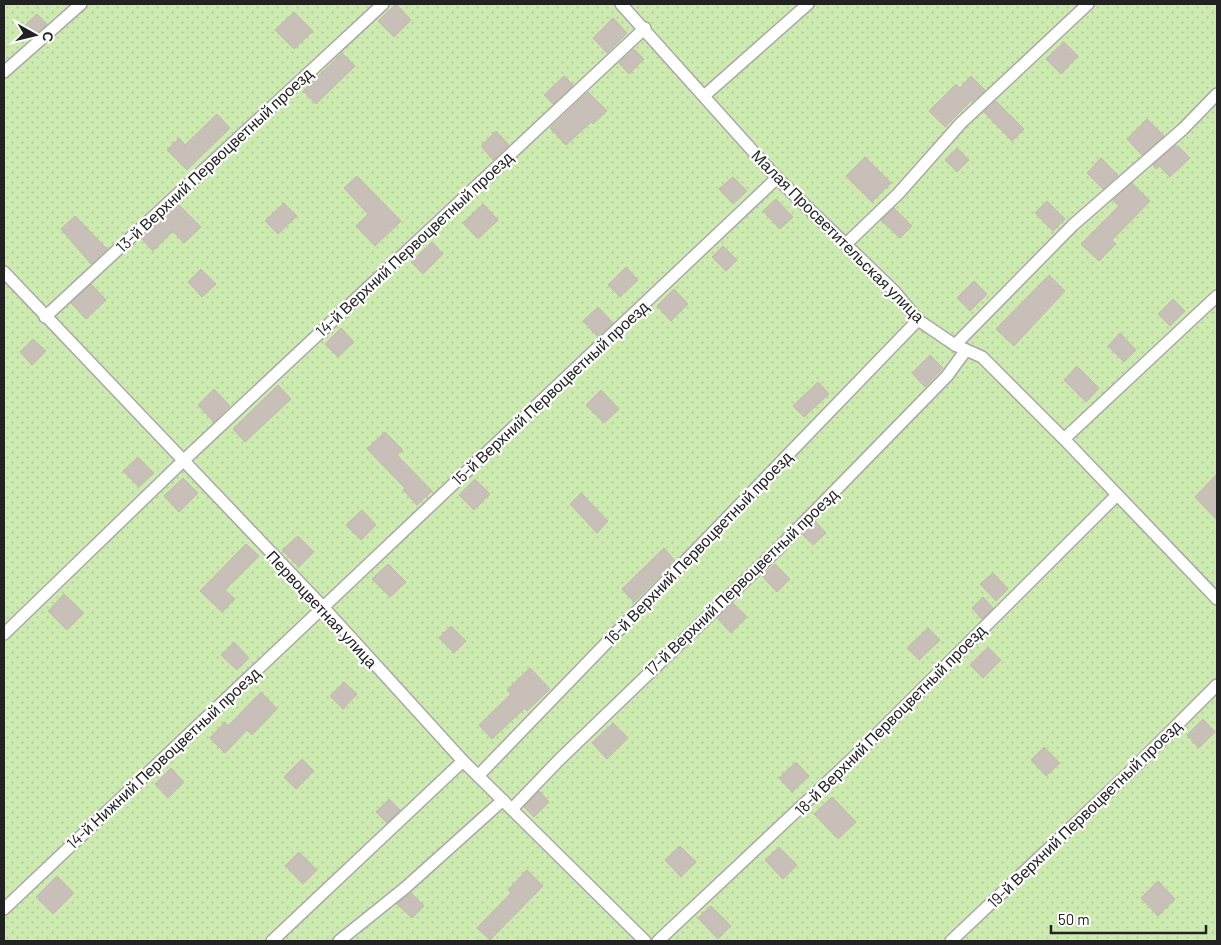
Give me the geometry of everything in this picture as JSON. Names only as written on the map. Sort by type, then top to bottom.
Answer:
[{"type":"lane","points":[[4,72],[81,4]]},
{"type":"lane","name":"13-й Верхний Первоцветный проезд","points":[[46,317],[383,4]]},
{"type":"lane","name":"Малая Просветительская улица","points":[[621,4],[777,178],[895,292],[918,320],[960,348],[982,357],[1064,439],[1217,599]]},
{"type":"lane","points":[[704,96],[808,4]]},
{"type":"lane","points":[[846,244],[898,194],[961,123],[1088,4]]},
{"type":"lane","name":"14-й Верхний Первоцветный проезд","points":[[4,634],[183,461],[644,28]]},
{"type":"lane","name":"17-й Верхний Первоцветный проезд","points":[[512,809],[559,760],[777,550],[947,376],[960,348],[1073,225],[1183,129],[1217,94]]},
{"type":"lane","name":"15-й Верхний Первоцветный проезд","points":[[323,607],[777,178]]},
{"type":"lane","name":"Первоцветная улица","points":[[4,272],[323,607],[463,761],[644,941]]},
{"type":"lane","points":[[1064,439],[1217,296]]},
{"type":"lane","name":"16-й Верхний Первоцветный проезд","points":[[478,776],[918,320]]},
{"type":"lane","name":"18-й Верхний Первоцветный проезд","points":[[658,941],[852,758],[1118,495]]},
{"type":"lane","name":"14-й Нижний Первоцветный проезд","points":[[4,909],[323,607]]},
{"type":"lane","name":"19-й Верхний Первоцветный проезд","points":[[951,941],[1135,767],[1217,685]]},
{"type":"lane","points":[[272,941],[463,761]]},
{"type":"lane","points":[[339,941],[405,888],[503,800]]},
{"type":"green space","points":[[4,4],[1217,4],[1217,941],[4,941]]},
{"type":"building","points":[[396,4],[411,20],[394,37],[378,21]]},
{"type":"building","points":[[294,12],[313,31],[294,49],[275,30]]},
{"type":"building","points":[[37,14],[47,24],[32,38],[22,28]]},
{"type":"building","points":[[613,18],[627,33],[607,53],[593,38]]},
{"type":"building","points":[[1064,42],[1078,56],[1061,74],[1046,59]]},
{"type":"building","points":[[634,49],[644,59],[629,74],[619,63]]},
{"type":"building","points":[[342,53],[355,66],[316,104],[303,91]]},
{"type":"building","points":[[564,76],[573,85],[553,104],[544,95]]},
{"type":"building","points":[[971,76],[985,90],[945,127],[929,111],[956,84],[960,88]]},
{"type":"building","points":[[588,92],[607,111],[593,124],[591,122],[566,145],[550,128]]},
{"type":"building","points":[[996,101],[1024,129],[1012,141],[984,112]]},
{"type":"building","points":[[217,114],[230,128],[187,170],[167,150],[179,138],[185,145]]},
{"type":"building","points":[[1147,119],[1164,136],[1142,155],[1127,139]]},
{"type":"building","points":[[496,131],[509,145],[493,160],[481,146]]},
{"type":"building","points":[[1174,146],[1178,146],[1190,158],[1170,177],[1159,166],[1156,169],[1153,165]]},
{"type":"building","points":[[957,148],[969,160],[957,172],[945,160]]},
{"type":"building","points":[[865,157],[891,183],[872,202],[846,176]]},
{"type":"building","points":[[1101,158],[1118,175],[1103,189],[1087,173]]},
{"type":"building","points":[[357,176],[401,221],[375,246],[356,226],[368,214],[344,188]]},
{"type":"building","points":[[733,177],[747,191],[733,204],[719,189]]},
{"type":"building","points":[[1132,183],[1150,201],[1112,240],[1116,244],[1099,261],[1081,244],[1119,206],[1113,200]]},
{"type":"building","points":[[776,199],[793,217],[780,229],[763,211]]},
{"type":"building","points":[[1047,201],[1065,219],[1053,231],[1035,213]]},
{"type":"building","points":[[284,203],[297,216],[278,234],[265,221]]},
{"type":"building","points":[[178,204],[201,227],[184,243],[173,231],[153,251],[141,238]]},
{"type":"building","points":[[483,204],[498,220],[478,239],[463,223]]},
{"type":"building","points":[[894,208],[912,226],[900,238],[881,220]]},
{"type":"building","points":[[75,216],[107,249],[91,264],[61,229]]},
{"type":"building","points":[[432,242],[443,254],[423,274],[411,262]]},
{"type":"building","points":[[723,246],[737,260],[726,271],[712,257]]},
{"type":"building","points":[[626,267],[638,280],[620,297],[608,285]]},
{"type":"building","points":[[201,269],[216,284],[202,297],[188,282]]},
{"type":"building","points":[[1049,275],[1065,291],[1014,346],[996,329]]},
{"type":"building","points":[[974,281],[987,294],[970,311],[957,298]]},
{"type":"building","points":[[91,284],[106,300],[86,319],[71,303]]},
{"type":"building","points":[[674,289],[688,304],[671,321],[657,306]]},
{"type":"building","points":[[1173,299],[1185,311],[1170,326],[1158,314]]},
{"type":"building","points":[[598,307],[613,323],[598,337],[583,321]]},
{"type":"building","points":[[341,328],[354,342],[338,357],[325,344]]},
{"type":"building","points":[[1120,333],[1136,350],[1124,362],[1108,346]]},
{"type":"building","points":[[33,339],[46,351],[32,365],[20,352]]},
{"type":"building","points":[[930,355],[943,368],[925,387],[912,373]]},
{"type":"building","points":[[1077,366],[1099,388],[1086,402],[1064,380]]},
{"type":"building","points":[[818,382],[829,394],[804,417],[793,406]]},
{"type":"building","points":[[278,385],[291,399],[245,442],[233,429]]},
{"type":"building","points":[[214,389],[230,406],[214,422],[198,405]]},
{"type":"building","points":[[601,390],[619,409],[604,423],[586,405]]},
{"type":"building","points":[[385,432],[403,450],[397,455],[432,491],[417,505],[403,490],[405,488],[367,449]]},
{"type":"building","points":[[138,457],[154,473],[139,487],[123,471]]},
{"type":"building","points":[[1217,474],[1217,520],[1195,497]]},
{"type":"building","points":[[183,478],[198,493],[179,512],[164,496]]},
{"type":"building","points":[[475,479],[490,494],[474,510],[459,495]]},
{"type":"building","points":[[581,493],[608,521],[597,533],[570,504]]},
{"type":"building","points":[[362,510],[376,525],[361,540],[346,525]]},
{"type":"building","points":[[815,521],[826,533],[813,545],[803,535]]},
{"type":"building","points":[[298,536],[314,552],[299,567],[282,550]]},
{"type":"building","points":[[246,544],[259,556],[225,590],[235,599],[222,612],[200,591]]},
{"type":"building","points":[[664,548],[675,561],[634,602],[622,589]]},
{"type":"building","points":[[388,564],[406,582],[390,597],[372,579]]},
{"type":"building","points":[[775,564],[790,579],[777,592],[762,576]]},
{"type":"building","points":[[993,573],[1008,589],[996,601],[980,584]]},
{"type":"building","points":[[64,594],[84,613],[67,630],[48,611]]},
{"type":"building","points":[[983,597],[993,608],[982,619],[972,608]]},
{"type":"building","points":[[733,603],[747,617],[731,633],[717,618]]},
{"type":"building","points":[[451,626],[466,641],[454,653],[439,638]]},
{"type":"building","points":[[928,628],[940,640],[919,660],[907,648]]},
{"type":"building","points":[[234,642],[249,658],[237,670],[221,655]]},
{"type":"building","points":[[988,647],[1001,660],[983,678],[970,665]]},
{"type":"building","points":[[530,668],[550,689],[527,711],[525,708],[492,739],[479,725],[511,694],[507,690]]},
{"type":"building","points":[[344,682],[357,694],[343,709],[330,696]]},
{"type":"building","points":[[261,692],[277,709],[252,735],[247,730],[225,753],[210,738],[225,722],[228,726]]},
{"type":"building","points":[[1203,719],[1215,732],[1199,748],[1187,735]]},
{"type":"building","points":[[613,723],[628,738],[607,759],[592,743]]},
{"type":"building","points":[[1044,747],[1060,763],[1046,776],[1031,760]]},
{"type":"building","points":[[302,759],[314,771],[296,789],[284,777]]},
{"type":"building","points":[[796,762],[809,776],[792,792],[779,778]]},
{"type":"building","points":[[171,768],[184,782],[168,798],[155,784]]},
{"type":"building","points":[[539,791],[549,802],[534,817],[524,807]]},
{"type":"building","points":[[832,797],[856,822],[838,839],[814,814]]},
{"type":"building","points":[[389,799],[400,810],[387,823],[376,812]]},
{"type":"building","points":[[680,846],[696,862],[681,877],[665,860]]},
{"type":"building","points":[[779,847],[797,865],[783,879],[765,860]]},
{"type":"building","points":[[299,852],[317,870],[303,884],[285,866]]},
{"type":"building","points":[[527,870],[543,886],[490,940],[477,928],[511,893],[508,890]]},
{"type":"building","points":[[57,876],[74,893],[53,914],[36,897]]},
{"type":"building","points":[[1158,881],[1175,899],[1158,916],[1141,898]]},
{"type":"building","points":[[411,893],[424,906],[412,918],[397,904]]},
{"type":"building","points":[[711,906],[731,926],[718,939],[698,918]]}]
